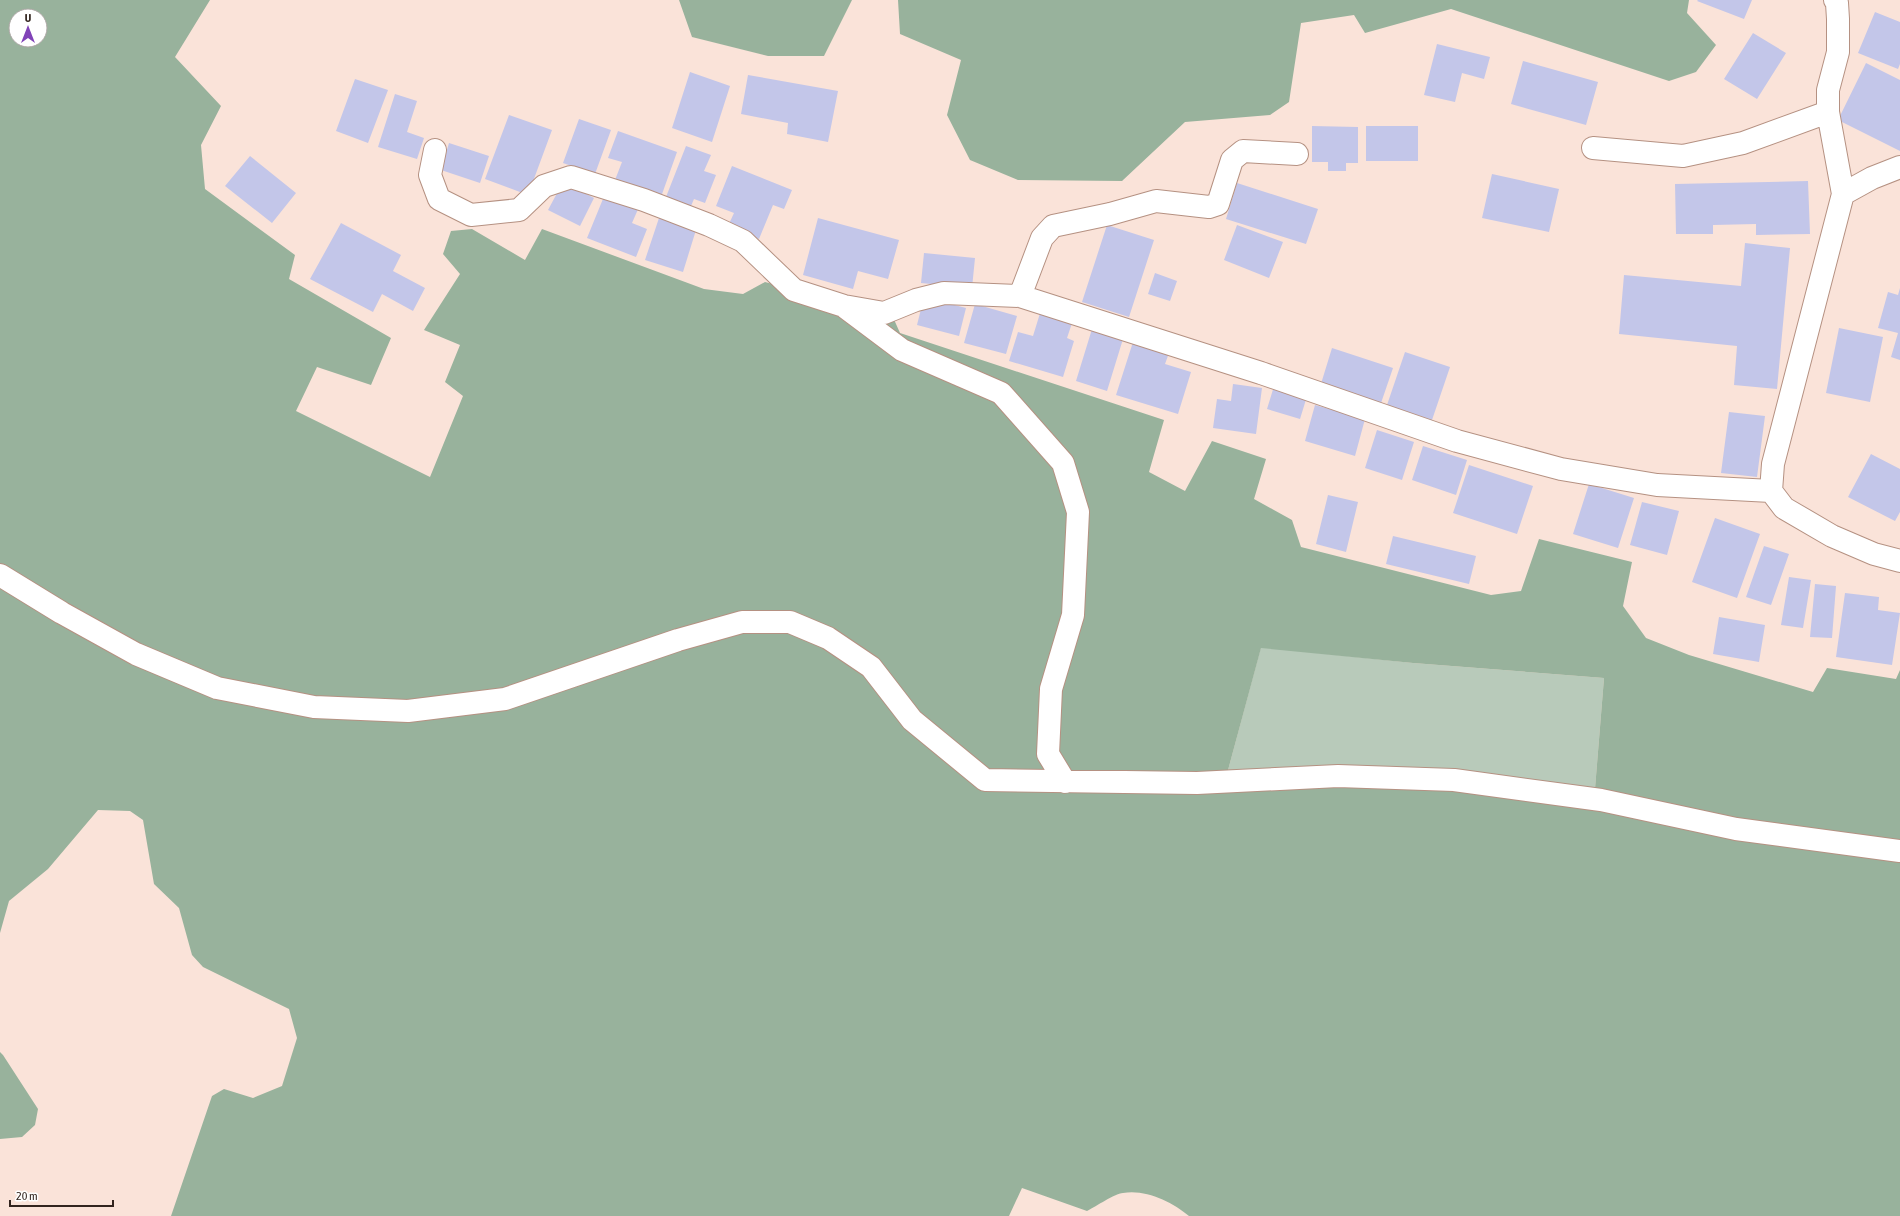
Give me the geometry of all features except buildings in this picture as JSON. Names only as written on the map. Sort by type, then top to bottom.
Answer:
[{"type":"street","points":[[1835,0],[1837,3],[1838,19],[1838,52],[1828,90],[1828,112],[1843,194],[1774,464],[1771,491],[1784,508],[1832,536],[1874,554],[1900,562]]},
{"type":"street","points":[[1593,148],[1683,156],[1743,143],[1828,112]]},
{"type":"street","points":[[435,150],[430,175],[439,199],[471,215],[519,210],[544,186],[571,177],[644,200],[709,225],[743,241],[794,290],[844,306],[884,313],[916,300],[944,293],[1020,296],[1261,373],[1457,441],[1561,469],[1657,486],[1771,491]]},
{"type":"street","points":[[1020,296],[1042,238],[1053,226],[1110,214],[1156,201],[1209,207],[1218,204],[1232,160],[1243,151],[1297,154]]},
{"type":"street","points":[[1843,194],[1872,178],[1900,167]]},
{"type":"street","points":[[844,306],[902,350],[1000,393],[1063,463],[1078,512],[1078,520],[1073,615],[1051,689],[1048,754],[1065,782]]},
{"type":"street","points":[[0,575],[62,613],[143,657],[217,688],[314,707],[408,711],[505,699],[678,640],[742,622],[790,622],[828,638],[871,667],[912,720],[985,780],[1197,783],[1338,776],[1454,780],[1601,800],[1736,829],[1900,851]]},
{"type":"green space","points":[[0,0],[210,0],[175,57],[221,106],[201,145],[205,189],[295,255],[289,279],[391,338],[371,385],[317,367],[296,411],[430,477],[463,396],[445,382],[460,345],[424,330],[460,274],[443,254],[451,231],[472,229],[525,260],[542,229],[704,289],[743,294],[765,282],[892,315],[900,333],[1164,420],[1149,472],[1185,491],[1212,441],[1266,459],[1254,499],[1292,520],[1301,547],[1491,595],[1521,591],[1539,539],[1632,562],[1623,606],[1646,638],[1689,655],[1813,692],[1827,668],[1896,679],[1900,670],[1900,1216],[1189,1216],[1167,1202],[1141,1193],[1132,1192],[1119,1194],[1087,1211],[1022,1188],[1009,1216],[171,1216],[212,1096],[224,1089],[253,1098],[282,1086],[297,1038],[289,1009],[203,967],[192,955],[179,908],[154,884],[143,820],[130,811],[98,810],[48,869],[9,901],[0,933]],"holes":[[[1261,648],[1413,663],[1604,678],[1594,801],[1380,766],[1224,785]]]},
{"type":"green space","points":[[679,0],[852,0],[824,56],[768,56],[692,37]]},
{"type":"green space","points":[[898,0],[1689,0],[1687,13],[1716,45],[1696,72],[1669,81],[1451,9],[1365,33],[1354,15],[1301,23],[1289,102],[1270,115],[1185,122],[1122,181],[1018,180],[970,160],[947,115],[961,60],[900,34]]},
{"type":"green space","points":[[1261,647],[1413,663],[1604,678],[1594,801],[1224,785]]},
{"type":"green space","points":[[0,1052],[38,1109],[35,1125],[22,1137],[0,1139]]}]
